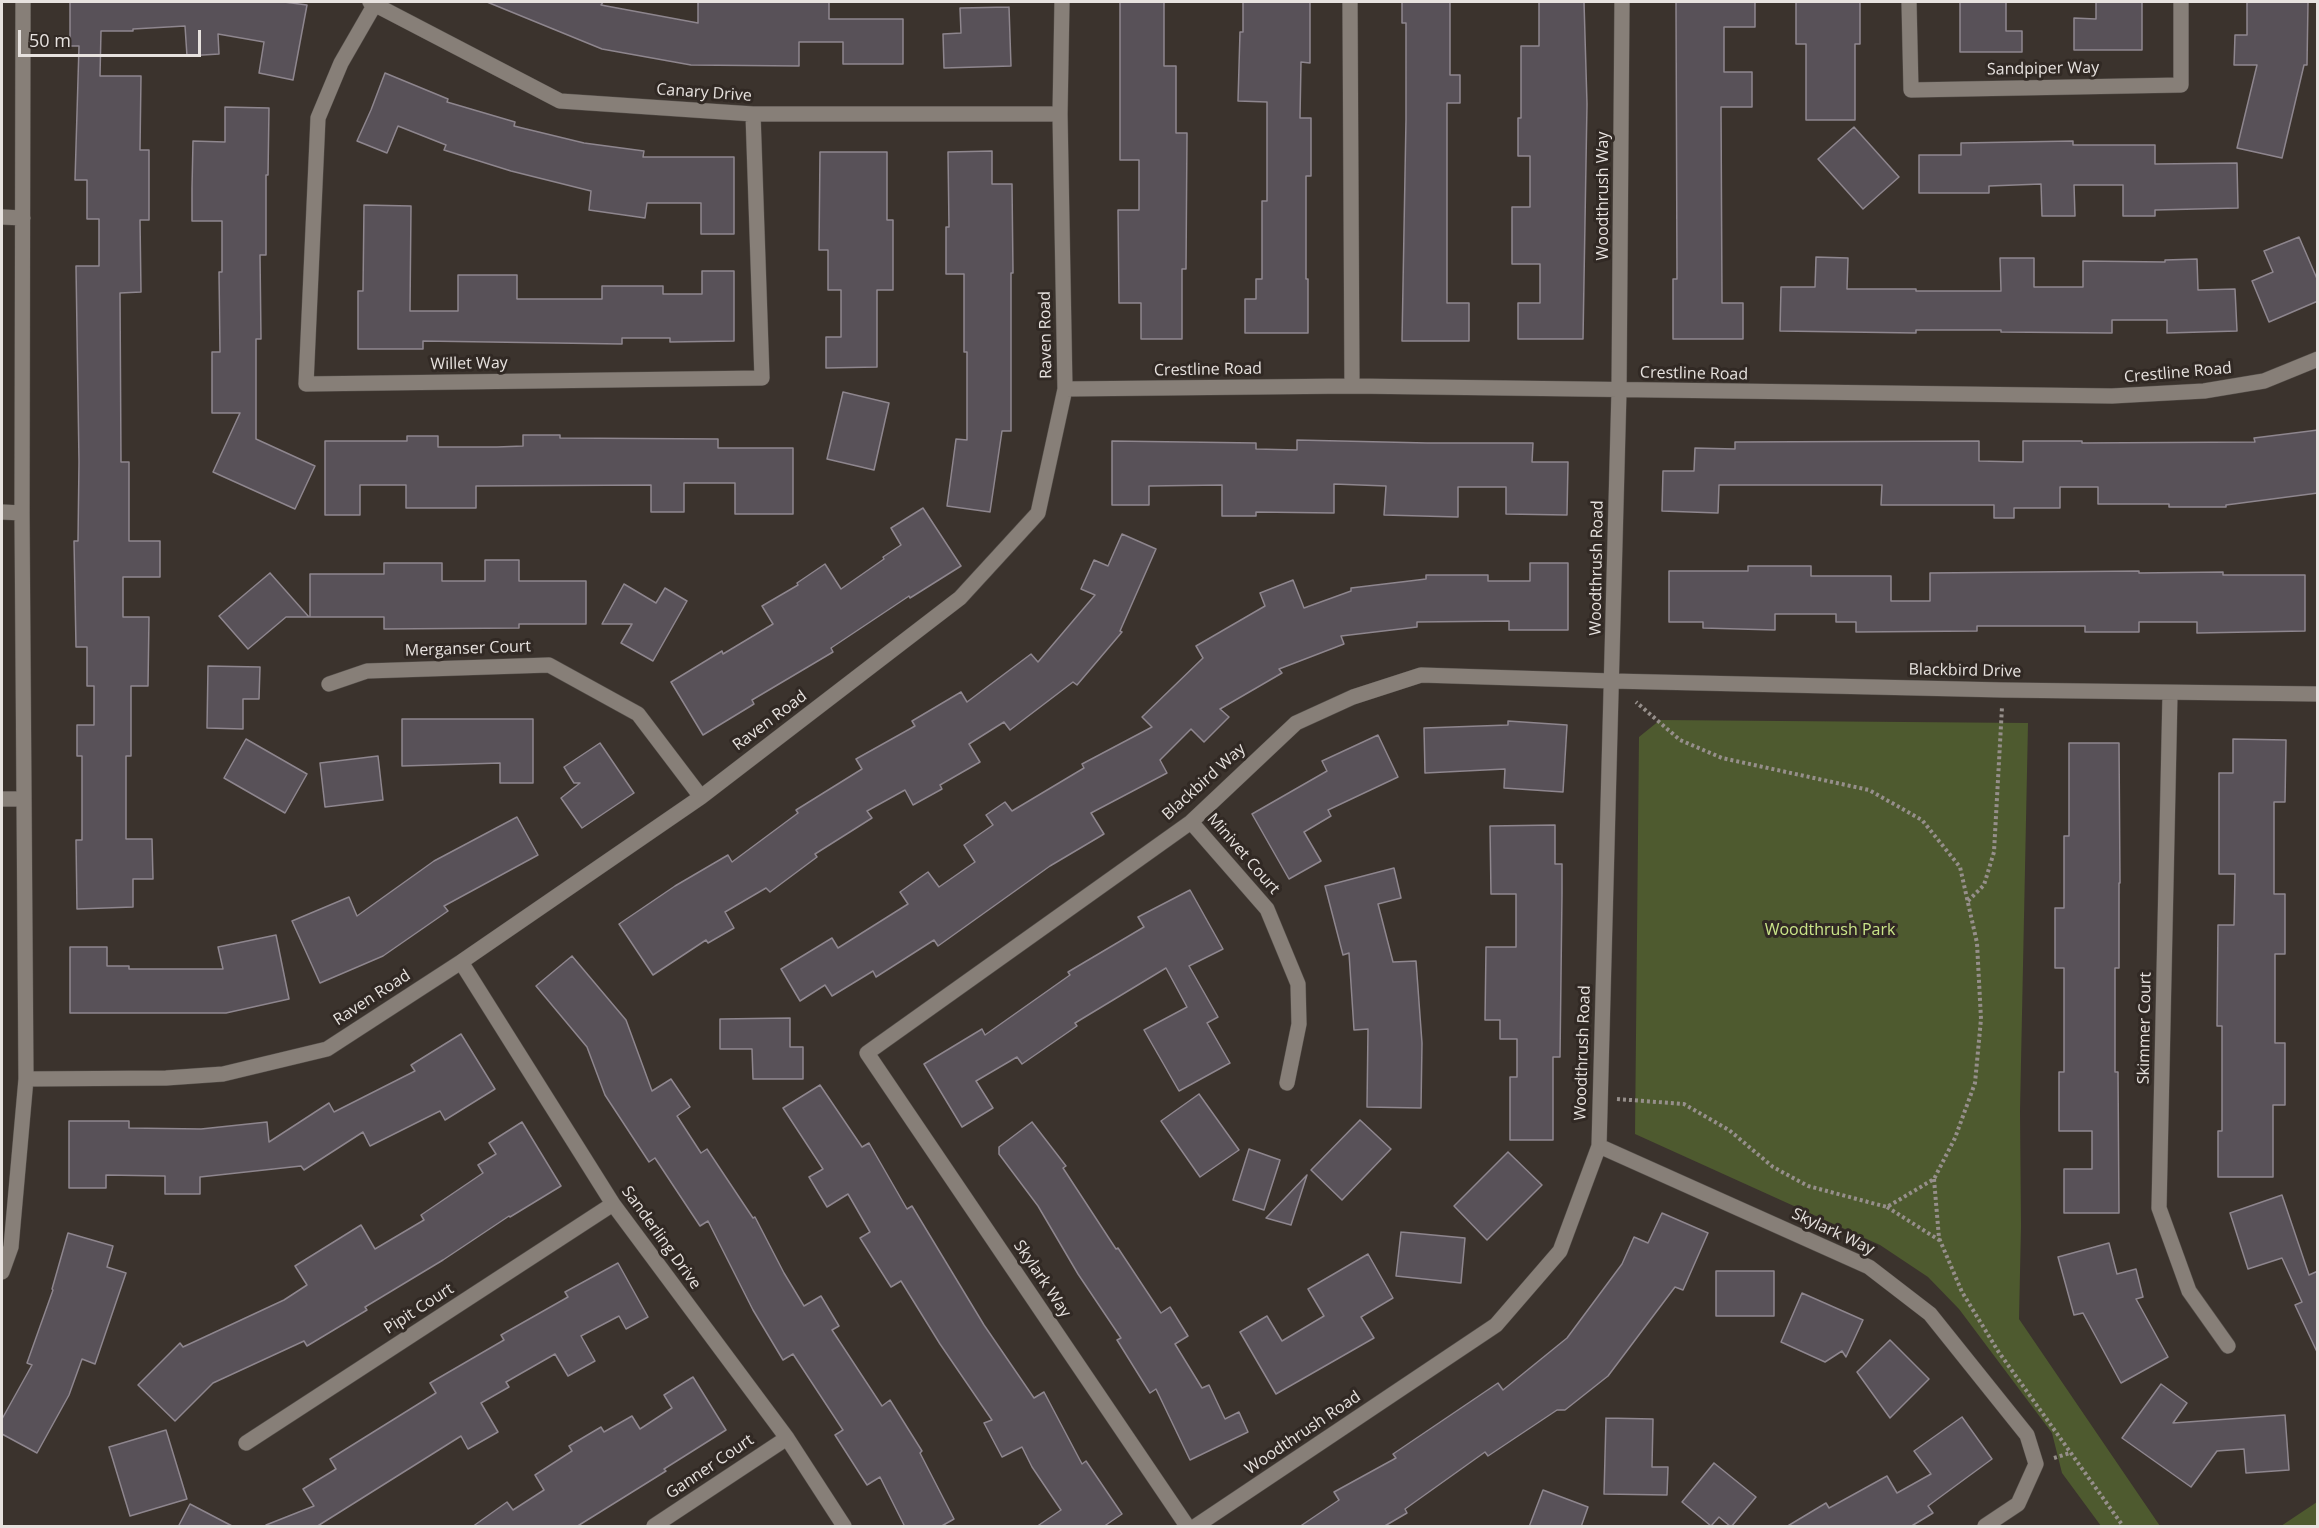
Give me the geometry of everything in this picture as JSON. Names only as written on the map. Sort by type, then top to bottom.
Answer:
[{"type":"street","points":[[2,1272],[11,1247],[26,1078],[22,513],[23,2]]},
{"type":"street","name":"Raven Road","points":[[26,1078],[166,1078],[223,1074],[327,1049],[461,962],[701,797],[960,598],[1038,513],[1065,389],[1060,114],[1062,2]]},
{"type":"street","points":[[1350,2],[1352,386]]},
{"type":"street","name":"Woodthrush Way","points":[[1619,391],[1622,2]]},
{"type":"street","name":"Sandpiper Way","points":[[1909,2],[1911,90],[2181,85],[2181,2]]},
{"type":"street","name":"Canary Drive","points":[[373,3],[560,101],[753,114],[1060,114]]},
{"type":"street","name":"Willet Way","points":[[373,3],[341,63],[318,118],[306,384],[762,378],[753,114]]},
{"type":"street","points":[[2,217],[22,218]]},
{"type":"street","name":"Crestline Road","points":[[1065,389],[1352,386],[2112,396],[2204,391],[2264,381],[2318,359]]},
{"type":"street","name":"Woodthrush Road","points":[[1196,1527],[1496,1325],[1560,1251],[1599,1146],[1619,391]]},
{"type":"street","points":[[2,513],[22,513]]},
{"type":"street","name":"Merganser Court","points":[[328,684],[367,670],[549,665],[638,714],[701,797]]},
{"type":"street","name":"Blackbird Way","points":[[867,1053],[1191,822],[1296,723],[1353,697],[1421,675],[1612,681]]},
{"type":"street","name":"Blackbird Drive","points":[[1612,681],[2170,694],[2318,694]]},
{"type":"street","name":"Skimmer Court","points":[[2170,694],[2159,1209],[2189,1291],[2228,1346]]},
{"type":"street","points":[[2,799],[24,799]]},
{"type":"street","name":"Minivet Court","points":[[1191,822],[1267,909],[1298,984],[1299,1024],[1287,1083]]},
{"type":"street","name":"Sanderling Drive","points":[[461,962],[613,1204],[787,1438],[844,1527]]},
{"type":"street","name":"Skylark Way","points":[[867,1053],[1187,1527]]},
{"type":"street","name":"Skylark Way","points":[[1599,1146],[1869,1267],[1930,1314],[2026,1435],[2036,1464],[2018,1504],[1984,1527]]},
{"type":"street","name":"Pipit Court","points":[[246,1443],[613,1204]]},
{"type":"street","name":"Ganner Court","points":[[654,1527],[787,1438]]},
{"type":"path","points":[[1612,681],[1680,740],[1722,758],[1869,790],[1922,820],[1960,867],[1977,943],[1982,1019],[1975,1083],[1955,1138],[1935,1179],[1940,1240],[1962,1292],[1998,1351],[2123,1527]]},
{"type":"path","points":[[1967,902],[1984,885],[1994,852],[2003,690]]},
{"type":"path","points":[[1600,1099],[1635,1099],[1684,1104],[1729,1130],[1773,1167],[1808,1186],[1887,1207],[1940,1240]]},
{"type":"path","points":[[1887,1207],[1935,1179]]},
{"type":"green space","name":"Woodthrush Park","points":[[1660,720],[2028,723],[2020,1111],[2019,1319],[2160,1526],[2101,1526],[2062,1473],[2052,1433],[1959,1309],[1928,1277],[1880,1245],[1635,1134],[1639,737]]},
{"type":"green space","points":[[2317,1502],[2317,1526],[2281,1526]]},
{"type":"building","points":[[70,2],[284,2],[307,5],[293,80],[259,73],[264,42],[218,34],[219,54],[187,56],[185,26],[133,29],[133,31],[101,31],[100,76],[141,76],[140,150],[149,150],[149,220],[140,220],[141,292],[120,293],[121,462],[129,462],[129,541],[160,541],[160,577],[123,577],[123,617],[149,617],[148,686],[131,686],[131,756],[126,756],[126,839],[152,839],[153,879],[133,879],[133,907],[77,909],[76,840],[82,840],[82,756],[77,756],[77,725],[94,725],[94,686],[87,686],[87,647],[76,647],[74,541],[78,541],[79,462],[76,266],[99,266],[99,219],[87,219],[87,180],[75,180],[79,46],[70,46]]},
{"type":"building","points":[[487,2],[603,2],[601,5],[698,23],[698,2],[829,2],[829,19],[903,19],[903,64],[843,64],[843,42],[799,42],[799,66],[691,65],[602,49]]},
{"type":"building","points":[[1120,2],[1164,2],[1164,66],[1176,66],[1176,133],[1187,133],[1186,269],[1182,269],[1182,339],[1141,339],[1141,303],[1119,303],[1118,210],[1139,210],[1139,160],[1120,160]]},
{"type":"building","points":[[1243,2],[1310,2],[1310,63],[1301,62],[1300,118],[1311,118],[1311,176],[1306,176],[1308,333],[1245,333],[1245,299],[1256,299],[1256,279],[1262,279],[1262,201],[1267,201],[1267,102],[1238,101]]},
{"type":"building","points":[[1402,2],[1450,2],[1450,75],[1460,75],[1460,103],[1447,103],[1447,303],[1469,303],[1469,341],[1402,341],[1406,23],[1402,23]]},
{"type":"building","points":[[1539,2],[1584,2],[1587,104],[1583,339],[1518,339],[1518,303],[1540,303],[1540,264],[1512,264],[1512,207],[1530,207],[1530,156],[1518,156],[1518,118],[1521,118],[1521,46],[1539,46]]},
{"type":"building","points":[[1676,2],[1755,2],[1755,27],[1724,27],[1724,72],[1752,72],[1752,107],[1721,107],[1722,303],[1743,303],[1743,339],[1673,339],[1673,279],[1677,279]]},
{"type":"building","points":[[1796,2],[1860,2],[1860,44],[1855,44],[1855,120],[1806,120],[1806,44],[1796,44]]},
{"type":"building","points":[[1960,2],[2006,2],[2006,31],[2022,31],[2022,52],[1960,52]]},
{"type":"building","points":[[2096,2],[2142,2],[2142,50],[2074,50],[2074,18],[2096,19]]},
{"type":"building","points":[[2247,2],[2308,2],[2307,65],[2304,65],[2282,158],[2237,148],[2257,65],[2234,65],[2235,35],[2247,35]]},
{"type":"building","points":[[1009,7],[1011,66],[944,68],[943,34],[961,33],[960,8]]},
{"type":"building","points":[[385,73],[448,99],[447,102],[515,122],[514,126],[584,143],[644,151],[643,157],[734,157],[734,234],[701,234],[701,203],[647,203],[645,218],[589,210],[591,191],[511,171],[444,150],[446,145],[398,126],[387,153],[357,141]]},
{"type":"building","points":[[225,107],[269,108],[266,255],[260,255],[261,339],[256,339],[256,439],[315,466],[295,509],[213,472],[240,413],[212,413],[212,352],[220,352],[219,272],[222,272],[222,221],[192,221],[193,141],[225,142]]},
{"type":"building","points":[[1854,127],[1899,177],[1863,209],[1818,159]]},
{"type":"building","points":[[2073,141],[2073,145],[2155,145],[2155,164],[2237,163],[2238,208],[2155,210],[2155,216],[2123,216],[2123,185],[2074,185],[2075,216],[2042,216],[2041,184],[1989,186],[1989,193],[1919,193],[1919,155],[1961,155],[1961,143]]},
{"type":"building","points":[[992,151],[992,184],[1012,184],[1013,273],[1011,273],[1011,431],[1002,431],[990,512],[947,506],[956,439],[967,440],[967,352],[964,352],[964,274],[946,274],[946,227],[949,227],[948,152]]},
{"type":"building","points":[[820,152],[887,152],[887,220],[893,220],[893,290],[877,290],[877,367],[826,368],[826,337],[841,337],[841,290],[828,290],[828,250],[819,250]]},
{"type":"building","points":[[364,205],[411,206],[410,311],[458,311],[458,275],[517,275],[517,299],[602,299],[602,286],[663,286],[663,294],[702,294],[702,271],[734,271],[734,341],[670,342],[670,338],[622,338],[622,344],[423,341],[423,349],[358,349],[358,291],[363,291]]},
{"type":"building","points":[[2299,237],[2318,281],[2318,301],[2269,322],[2252,281],[2273,272],[2264,251]]},
{"type":"building","points":[[1816,257],[1848,258],[1847,289],[1916,289],[1916,291],[2001,291],[2000,258],[2034,258],[2034,287],[2083,287],[2083,261],[2165,262],[2165,260],[2197,259],[2198,290],[2235,289],[2237,331],[2167,333],[2167,320],[2112,320],[2112,333],[2001,332],[2001,330],[1916,330],[1916,333],[1780,331],[1781,287],[1815,287]]},
{"type":"building","points":[[843,392],[889,403],[874,470],[827,459]]},
{"type":"building","points":[[2318,430],[2318,493],[2226,505],[2226,507],[2098,504],[2098,487],[2060,487],[2060,508],[2014,508],[2014,518],[1994,518],[1994,505],[1881,505],[1882,485],[1719,485],[1718,513],[1662,511],[1663,471],[1694,471],[1695,448],[1735,449],[1735,442],[1979,441],[1979,461],[2023,462],[2023,441],[2255,442],[2254,438]]},
{"type":"building","points":[[523,435],[560,435],[560,438],[718,439],[718,448],[793,448],[793,514],[735,514],[735,483],[684,483],[684,512],[651,512],[651,485],[476,486],[476,508],[406,508],[406,485],[360,485],[360,515],[325,515],[325,441],[407,441],[407,436],[438,436],[438,447],[497,447],[523,446]]},
{"type":"building","points":[[1297,440],[1533,443],[1532,462],[1568,462],[1567,515],[1506,514],[1506,487],[1458,487],[1458,517],[1384,515],[1386,486],[1334,484],[1334,513],[1256,512],[1256,516],[1222,516],[1222,485],[1149,486],[1149,505],[1112,505],[1112,441],[1256,443],[1256,449],[1297,450]]},
{"type":"building","points":[[923,508],[961,566],[910,598],[909,596],[831,648],[833,652],[752,700],[754,704],[703,735],[671,682],[773,624],[762,606],[798,585],[797,583],[825,564],[841,589],[901,545],[891,528]]},
{"type":"building","points":[[1122,534],[1156,549],[1120,631],[1122,632],[1077,685],[1073,682],[1010,730],[1004,722],[969,744],[980,762],[940,785],[942,789],[913,805],[905,790],[867,811],[872,818],[815,854],[817,857],[770,892],[766,888],[725,912],[734,928],[708,943],[706,940],[653,975],[619,924],[675,886],[728,855],[732,862],[798,813],[796,810],[862,769],[856,759],[915,726],[912,721],[961,692],[967,702],[1031,654],[1038,662],[1095,595],[1081,589],[1094,560],[1108,566]]},
{"type":"building","points":[[485,560],[519,560],[519,581],[586,581],[586,624],[519,624],[519,628],[384,629],[384,617],[310,617],[310,574],[384,574],[384,563],[442,563],[442,581],[485,581]]},
{"type":"building","points":[[1530,563],[1568,563],[1568,630],[1509,630],[1509,621],[1417,622],[1417,627],[1341,636],[1344,644],[1279,669],[1282,673],[1220,709],[1229,717],[1204,742],[1191,729],[1160,760],[1167,773],[1091,813],[1104,834],[1050,866],[938,946],[934,940],[876,977],[873,971],[832,996],[825,985],[800,1001],[781,969],[832,938],[838,948],[908,904],[900,892],[928,872],[939,887],[975,862],[964,845],[993,825],[986,815],[1005,802],[1012,811],[1084,768],[1082,764],[1152,727],[1142,717],[1203,658],[1196,646],[1265,606],[1260,593],[1293,580],[1304,608],[1351,591],[1351,588],[1426,579],[1426,575],[1488,575],[1488,581],[1530,581]]},
{"type":"building","points":[[1748,566],[1811,566],[1811,576],[1891,576],[1891,601],[1930,601],[1930,573],[2139,571],[2139,573],[2223,572],[2223,575],[2305,575],[2305,631],[2197,633],[2197,622],[2139,622],[2139,632],[2085,632],[2085,626],[1977,626],[1977,631],[1856,632],[1856,622],[1836,622],[1836,614],[1775,614],[1775,630],[1703,628],[1703,622],[1669,622],[1669,571],[1748,571]]},
{"type":"building","points":[[270,573],[309,617],[286,617],[248,649],[219,616]]},
{"type":"building","points":[[624,584],[656,603],[665,588],[687,601],[653,661],[621,643],[632,624],[602,624]]},
{"type":"building","points":[[208,666],[260,667],[259,699],[243,699],[243,729],[207,728]]},
{"type":"building","points":[[402,719],[533,719],[533,783],[500,783],[500,763],[402,766]]},
{"type":"building","points":[[1508,721],[1567,725],[1563,792],[1504,788],[1505,769],[1425,773],[1424,728],[1508,725]]},
{"type":"building","points":[[1378,735],[1398,777],[1328,810],[1331,816],[1304,832],[1321,861],[1289,879],[1252,814],[1327,771],[1322,761]]},
{"type":"building","points":[[246,739],[307,774],[285,813],[224,778]]},
{"type":"building","points":[[2233,739],[2286,740],[2285,802],[2274,802],[2274,894],[2285,894],[2285,954],[2275,954],[2275,1043],[2285,1043],[2285,1105],[2273,1105],[2273,1177],[2218,1177],[2218,1131],[2222,1131],[2222,1026],[2217,1026],[2218,925],[2234,925],[2235,874],[2219,874],[2219,773],[2233,773]]},
{"type":"building","points":[[600,743],[634,793],[582,828],[561,798],[580,783],[574,783],[564,767]]},
{"type":"building","points":[[2069,743],[2119,743],[2119,968],[2115,968],[2115,1072],[2118,1072],[2119,1213],[2064,1213],[2064,1169],[2092,1169],[2092,1131],[2059,1131],[2059,1072],[2064,1072],[2064,968],[2055,968],[2055,908],[2064,908],[2064,836],[2069,836]]},
{"type":"building","points":[[378,756],[383,800],[325,807],[320,763]]},
{"type":"building","points":[[517,817],[538,855],[444,906],[448,911],[383,956],[320,983],[292,921],[349,897],[357,916],[434,861]]},
{"type":"building","points":[[1555,825],[1555,864],[1562,864],[1562,894],[1560,1057],[1553,1057],[1553,1140],[1510,1140],[1510,1077],[1517,1077],[1517,1039],[1500,1039],[1500,1020],[1485,1020],[1486,947],[1516,947],[1516,894],[1491,894],[1490,826]]},
{"type":"building","points":[[1394,868],[1401,898],[1378,904],[1393,962],[1416,961],[1422,1043],[1421,1108],[1367,1107],[1368,1029],[1354,1030],[1349,953],[1343,955],[1325,886]]},
{"type":"building","points":[[1190,890],[1223,949],[1189,966],[1218,1017],[1207,1023],[1230,1063],[1179,1091],[1144,1030],[1187,1007],[1166,968],[1075,1023],[1077,1026],[1022,1064],[1017,1057],[976,1081],[993,1108],[962,1127],[924,1064],[982,1029],[985,1035],[1070,975],[1068,972],[1144,927],[1138,917]]},
{"type":"building","points":[[276,935],[289,999],[226,1013],[70,1013],[70,947],[107,947],[107,966],[129,966],[129,969],[223,969],[218,947]]},
{"type":"building","points":[[572,956],[626,1020],[652,1091],[671,1079],[690,1107],[677,1116],[701,1153],[707,1149],[753,1218],[755,1217],[804,1306],[821,1296],[839,1326],[832,1330],[882,1406],[890,1400],[922,1451],[920,1453],[954,1519],[940,1527],[905,1527],[880,1477],[867,1485],[835,1435],[843,1430],[793,1354],[783,1360],[753,1310],[708,1221],[700,1226],[655,1158],[649,1162],[605,1095],[587,1047],[536,986]]},
{"type":"building","points":[[790,1018],[790,1047],[803,1047],[803,1079],[753,1079],[752,1049],[720,1049],[720,1019]]},
{"type":"building","points":[[461,1034],[495,1089],[445,1120],[440,1111],[370,1146],[363,1132],[304,1170],[301,1166],[200,1177],[200,1194],[165,1194],[165,1176],[106,1175],[106,1188],[69,1188],[69,1121],[129,1121],[129,1128],[201,1129],[267,1122],[269,1142],[329,1103],[334,1112],[415,1071],[411,1065]]},
{"type":"building","points":[[820,1085],[862,1147],[869,1143],[907,1209],[912,1206],[984,1325],[1034,1398],[1044,1392],[1082,1464],[1086,1461],[1122,1514],[1103,1527],[1036,1527],[1061,1510],[1032,1467],[1022,1447],[1002,1457],[984,1423],[992,1420],[940,1344],[901,1281],[891,1287],[860,1238],[870,1232],[848,1194],[827,1207],[809,1177],[823,1169],[783,1108]]},
{"type":"building","points":[[1199,1094],[1239,1150],[1200,1177],[1161,1121]]},
{"type":"building","points":[[1360,1120],[1391,1149],[1342,1200],[1311,1170]]},
{"type":"building","points":[[522,1122],[561,1186],[509,1216],[443,1260],[365,1307],[367,1310],[307,1346],[304,1341],[213,1383],[175,1421],[138,1385],[180,1343],[183,1347],[284,1300],[307,1285],[295,1266],[361,1225],[375,1249],[424,1220],[421,1215],[483,1173],[478,1165],[496,1154],[489,1143]]},
{"type":"building","points":[[1032,1122],[1066,1166],[1063,1168],[1161,1313],[1170,1307],[1188,1336],[1175,1344],[1202,1388],[1209,1385],[1225,1419],[1239,1412],[1248,1432],[1190,1460],[1156,1389],[1150,1393],[1117,1340],[1121,1338],[1078,1274],[1038,1206],[999,1154],[999,1147]]},
{"type":"building","points":[[1249,1149],[1280,1160],[1264,1210],[1233,1200]]},
{"type":"building","points":[[1508,1152],[1542,1185],[1487,1240],[1454,1206]]},
{"type":"building","points":[[1307,1175],[1291,1225],[1266,1218]]},
{"type":"building","points":[[2282,1195],[2309,1275],[2318,1271],[2318,1354],[2295,1305],[2302,1302],[2282,1258],[2248,1269],[2230,1213]]},
{"type":"building","points":[[1662,1213],[1708,1233],[1683,1290],[1675,1287],[1608,1376],[1565,1410],[1557,1410],[1488,1456],[1485,1452],[1405,1509],[1407,1513],[1383,1527],[1299,1527],[1339,1500],[1334,1492],[1396,1458],[1393,1454],[1498,1383],[1503,1390],[1567,1338],[1622,1264],[1634,1237],[1648,1243]]},
{"type":"building","points":[[1401,1232],[1465,1238],[1461,1283],[1396,1276]]},
{"type":"building","points":[[68,1233],[113,1246],[107,1267],[126,1273],[95,1364],[82,1359],[69,1395],[37,1453],[2,1434],[2,1419],[32,1365],[27,1363],[53,1290]]},
{"type":"building","points":[[2109,1243],[2117,1274],[2136,1269],[2143,1297],[2136,1299],[2168,1357],[2121,1383],[2083,1313],[2074,1315],[2058,1257]]},
{"type":"building","points":[[1368,1254],[1393,1298],[1361,1317],[1374,1338],[1276,1394],[1240,1332],[1267,1316],[1282,1341],[1324,1316],[1308,1289]]},
{"type":"building","points":[[618,1263],[648,1317],[626,1329],[619,1316],[581,1336],[595,1361],[568,1376],[555,1354],[506,1382],[509,1387],[481,1403],[498,1432],[468,1449],[461,1436],[316,1527],[266,1527],[266,1525],[314,1506],[303,1489],[336,1469],[330,1459],[436,1393],[430,1383],[504,1340],[501,1335],[568,1297],[565,1292]]},
{"type":"building","points":[[1716,1271],[1774,1271],[1774,1316],[1716,1316]]},
{"type":"building","points":[[1802,1293],[1863,1320],[1846,1357],[1842,1351],[1825,1362],[1781,1342]]},
{"type":"building","points":[[1890,1340],[1929,1379],[1890,1418],[1857,1372]]},
{"type":"building","points":[[693,1377],[726,1430],[664,1469],[666,1471],[576,1527],[472,1527],[507,1502],[513,1510],[544,1490],[535,1475],[572,1451],[569,1446],[601,1427],[604,1432],[632,1416],[640,1429],[672,1408],[664,1395]]},
{"type":"building","points":[[2161,1384],[2187,1403],[2173,1423],[2285,1415],[2289,1470],[2246,1473],[2244,1449],[2217,1451],[2191,1487],[2122,1438]]},
{"type":"building","points":[[1962,1417],[1992,1459],[1928,1506],[1933,1513],[1910,1527],[1786,1527],[1826,1503],[1829,1508],[1887,1476],[1897,1493],[1931,1474],[1914,1451]]},
{"type":"building","points":[[1606,1418],[1653,1419],[1652,1467],[1668,1467],[1667,1495],[1604,1494]]},
{"type":"building","points":[[166,1430],[187,1499],[130,1516],[109,1447]]},
{"type":"building","points":[[1714,1463],[1756,1497],[1731,1527],[1719,1517],[1711,1526],[1682,1502]]},
{"type":"building","points":[[1543,1490],[1588,1507],[1581,1527],[1529,1527]]},
{"type":"building","points":[[190,1504],[234,1527],[178,1527]]}]
